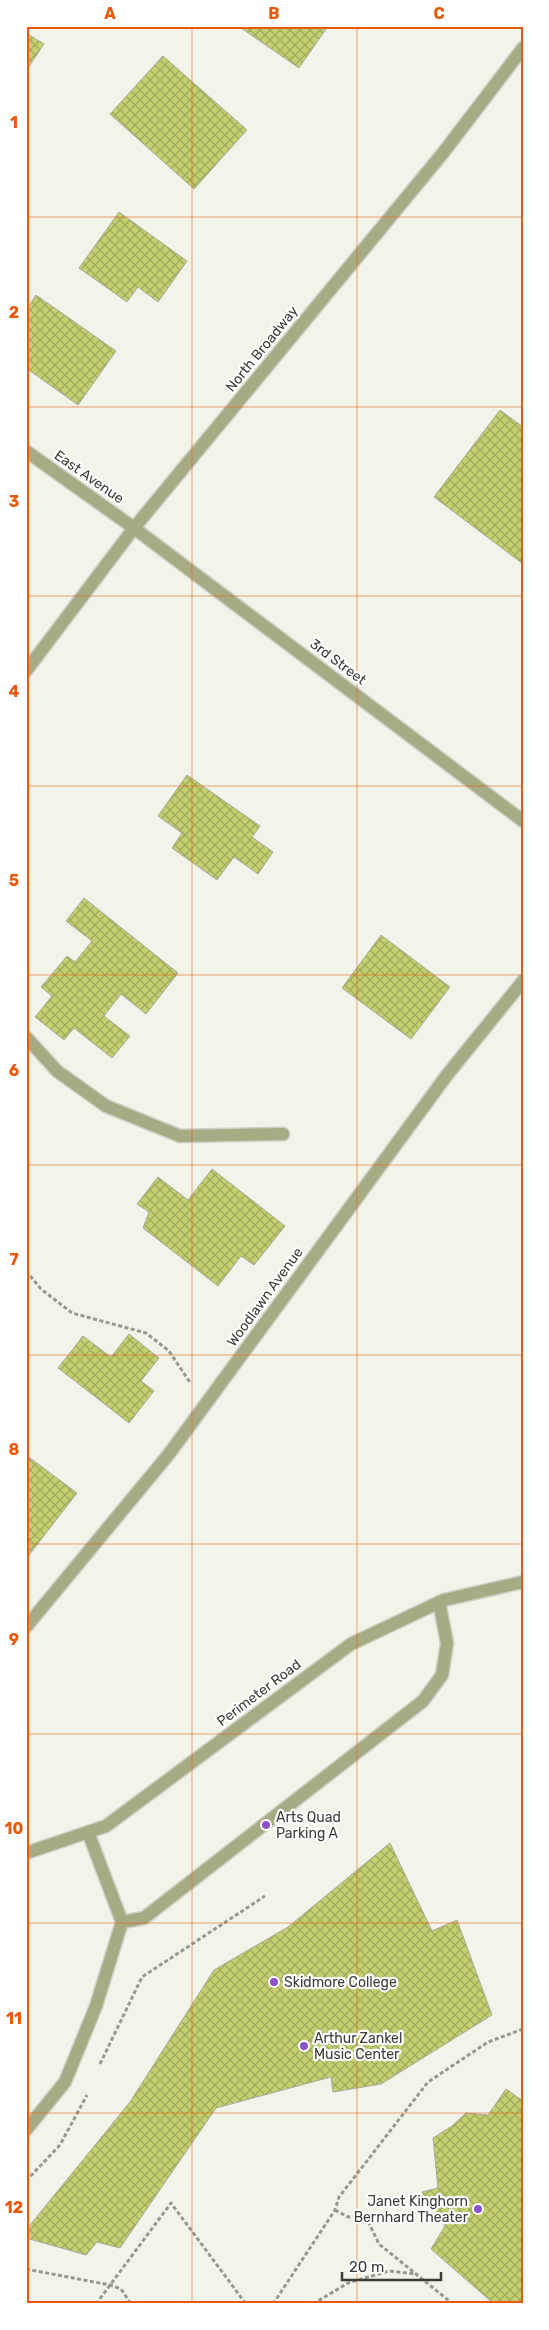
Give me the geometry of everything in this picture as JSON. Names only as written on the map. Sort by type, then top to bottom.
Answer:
[{"type":"street","name":"North Broadway","points":[[26,671],[134,528],[436,160],[523,48]]},
{"type":"street","name":"East Avenue","points":[[26,451],[134,528]]},
{"type":"street","name":"3rd Street","points":[[134,528],[523,821]]},
{"type":"street","name":"Woodlawn Avenue","points":[[26,1627],[169,1454],[447,1076],[523,981]]},
{"type":"street","points":[[26,1037],[57,1071],[106,1106],[180,1136],[283,1134]]},
{"type":"street","name":"Perimeter Road","points":[[26,1853],[106,1826],[351,1644],[439,1602],[523,1582]]},
{"type":"street","points":[[122,1922],[144,1918],[422,1701],[442,1675],[447,1644],[439,1602]]},
{"type":"street","points":[[26,2130],[65,2082],[96,2006],[122,1922],[88,1832]]},
{"type":"path","points":[[26,1272],[41,1289],[72,1313],[146,1333],[169,1351],[205,1405]]},
{"type":"path","points":[[100,2066],[142,1977],[265,1896]]},
{"type":"path","points":[[274,2304],[334,2210],[339,2196],[428,2082],[488,2042],[523,2029]]},
{"type":"path","points":[[26,2181],[60,2146],[89,2090]]},
{"type":"path","points":[[96,2304],[171,2202],[246,2304]]},
{"type":"path","points":[[334,2210],[348,2217],[365,2215],[379,2244],[453,2304]]},
{"type":"path","points":[[26,2270],[110,2285],[121,2290],[131,2304]]},
{"type":"path","points":[[313,2304],[348,2283],[389,2271],[417,2274]]},
{"type":"building","points":[[238,26],[328,26],[299,68]]},
{"type":"building","points":[[26,33],[44,44],[26,71]]},
{"type":"building","points":[[163,56],[247,130],[194,189],[110,114]]},
{"type":"building","points":[[119,212],[187,261],[158,302],[138,287],[127,302],[79,268]]},
{"type":"building","points":[[36,295],[116,351],[78,405],[26,368],[26,310]]},
{"type":"building","points":[[500,410],[523,427],[523,564],[434,497]]},
{"type":"building","points":[[187,775],[260,826],[252,837],[273,852],[258,874],[234,857],[217,880],[172,848],[182,833],[158,816]]},
{"type":"building","points":[[84,898],[178,973],[146,1014],[121,994],[104,1016],[130,1036],[112,1058],[74,1028],[64,1040],[35,1017],[52,996],[41,987],[67,956],[75,962],[92,941],[66,921]]},
{"type":"building","points":[[381,935],[450,987],[411,1039],[342,988]]},
{"type":"building","points":[[212,1169],[285,1226],[254,1265],[241,1256],[218,1286],[143,1228],[149,1212],[137,1204],[158,1177],[188,1200]]},
{"type":"building","points":[[129,1334],[159,1358],[141,1381],[154,1391],[129,1423],[58,1368],[83,1336],[111,1357]]},
{"type":"building","points":[[26,1455],[77,1493],[26,1559]]},
{"type":"building","name":"Arthur Zankel Music Center","points":[[390,1843],[432,1931],[457,1920],[492,2015],[381,2084],[333,2092],[331,2077],[216,2108],[120,2248],[97,2242],[86,2255],[26,2238],[26,2230],[130,2102],[214,1970],[288,1927]]},
{"type":"building","name":"Janet Kinghorn Bernhard Theater","points":[[506,2089],[523,2101],[523,2304],[494,2304],[431,2249],[445,2226],[422,2192],[438,2188],[433,2138],[452,2126],[466,2113],[488,2115]]},
{"type":"place","name":"Arts Quad Parking A","points":[[266,1825]]},
{"type":"place","name":"Skidmore College","points":[[274,1982]]},
{"type":"place","name":"Arthur Zankel Music Center","points":[[304,2046]]},
{"type":"place","name":"Janet Kinghorn Bernhard Theater","points":[[478,2209]]}]
